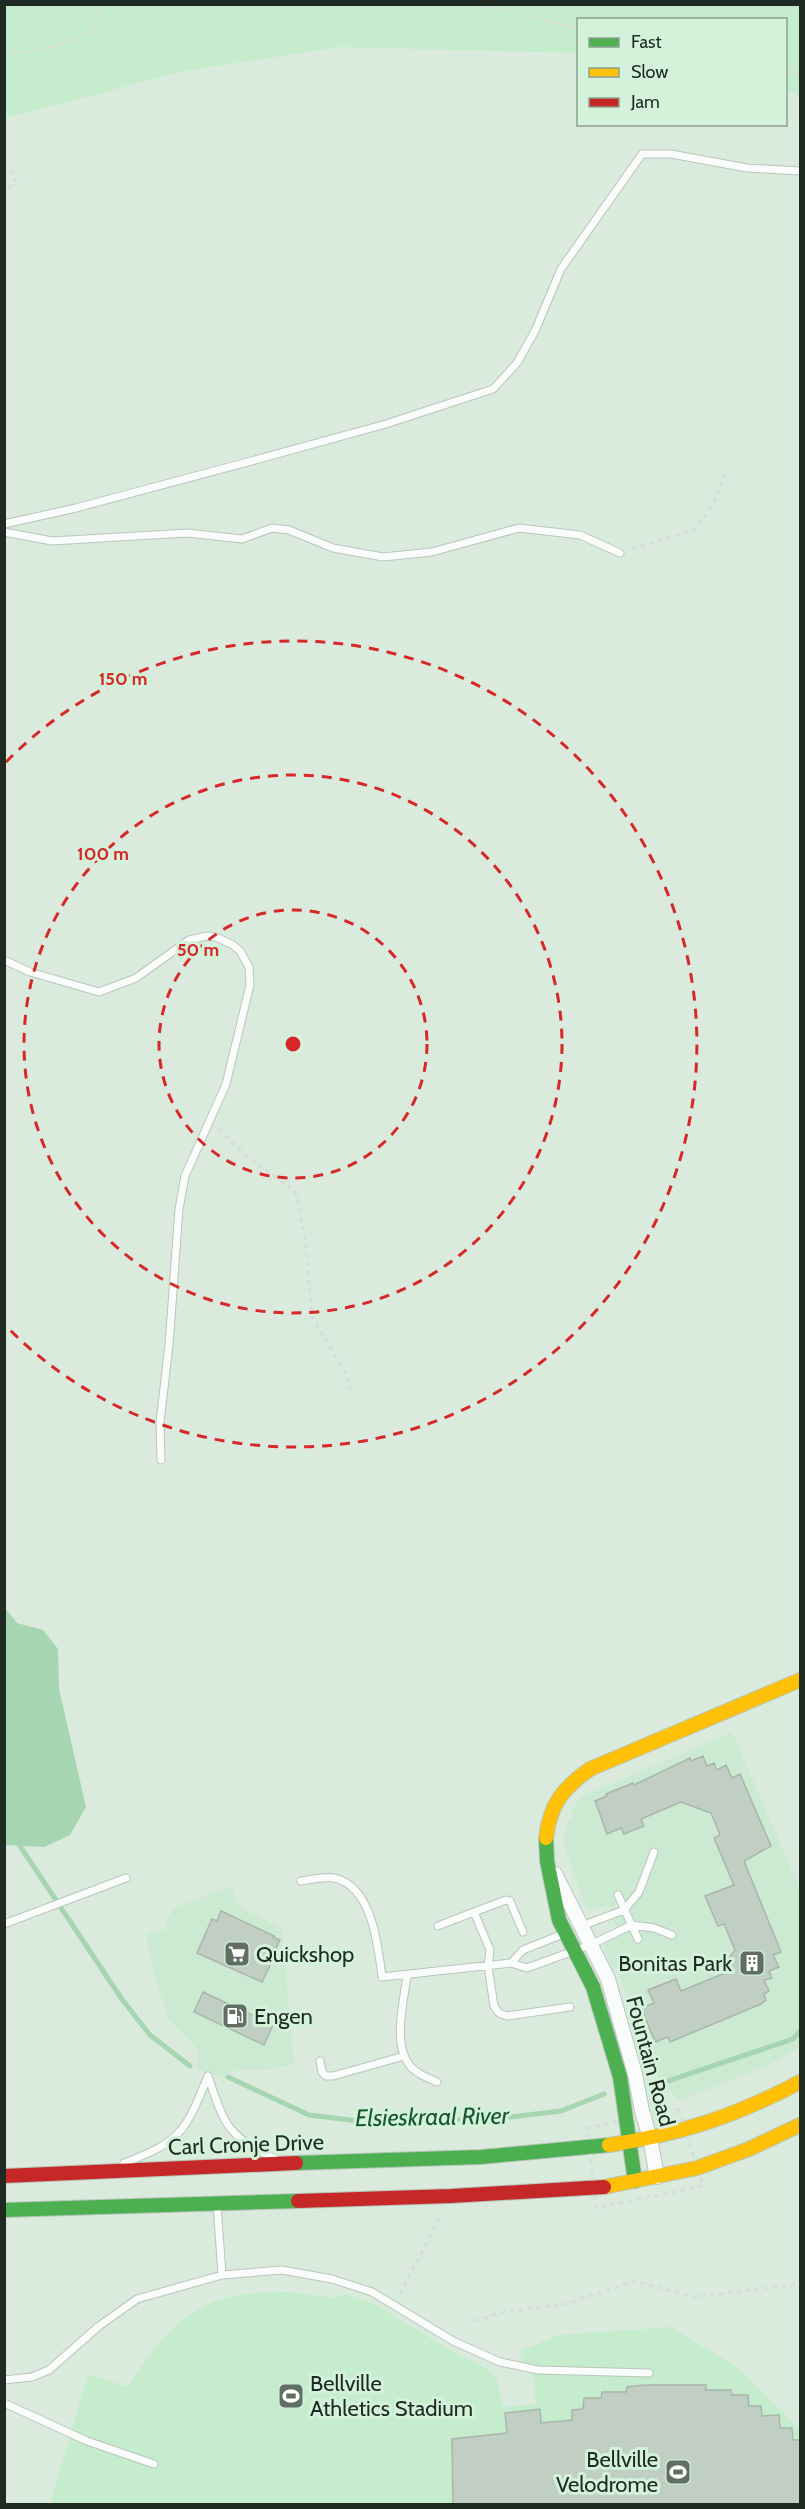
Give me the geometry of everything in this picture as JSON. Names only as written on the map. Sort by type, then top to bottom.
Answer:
[{"type":"main road","name":"Fountain Road","points":[[635,2181],[620,2077],[601,2009],[576,1950],[559,1920],[547,1861],[546,1836],[552,1812],[562,1791],[580,1775],[601,1764],[801,1680]]},
{"type":"main road","name":"Carl Cronje Drive","points":[[4,2176],[565,2151],[650,2138],[736,2114],[801,2082]]},
{"type":"main road","points":[[4,2210],[451,2196],[594,2189],[698,2168],[749,2149],[801,2125]]},
{"type":"street","name":"Fountain Road","points":[[547,1861],[608,1979],[650,2138],[657,2177]]},
{"type":"lane","points":[[4,524],[75,508],[386,424],[493,389],[517,363],[535,331],[561,269],[642,154],[671,154],[747,168],[801,171]]},
{"type":"lane","points":[[4,532],[52,541],[187,533],[242,538],[273,528],[289,530],[333,548],[383,557],[432,552],[519,528],[580,535],[620,553]]},
{"type":"lane","points":[[4,960],[30,972],[99,992],[136,978],[189,940],[198,937],[216,937],[233,945],[245,958],[249,967],[250,985],[226,1083],[185,1176],[179,1209],[169,1345],[160,1422],[161,1460]]},
{"type":"lane","points":[[511,1963],[523,1950],[624,1910],[639,1892],[654,1852]]},
{"type":"lane","points":[[4,1924],[126,1878]]},
{"type":"lane","points":[[301,1881],[333,1878],[356,1889],[362,1898],[377,1937],[382,1977],[511,1963],[527,1968],[590,1945],[632,1925],[654,1928],[672,1935]]},
{"type":"lane","points":[[618,1895],[638,1939]]},
{"type":"lane","points":[[438,1926],[506,1900],[510,1901],[523,1932]]},
{"type":"lane","points":[[474,1912],[490,1950],[488,1966],[494,2006],[499,2013],[507,2016],[570,2007]]},
{"type":"lane","points":[[407,1975],[401,2023],[405,2056],[411,2067],[421,2075],[437,2082]]},
{"type":"lane","points":[[320,2061],[322,2072],[326,2076],[333,2076],[405,2056]]},
{"type":"lane","points":[[102,2172],[154,2152],[171,2141],[192,2115],[208,2076],[223,2120],[235,2136],[252,2148],[285,2163]]},
{"type":"lane","points":[[217,2202],[222,2275]]},
{"type":"lane","points":[[4,2380],[32,2378],[49,2370],[99,2326],[136,2299],[222,2275],[282,2271],[355,2285],[395,2304],[453,2341],[500,2361],[538,2370],[649,2373]]},
{"type":"lane","points":[[4,2403],[126,2457],[153,2464]]},
{"type":"path","points":[[4,53],[15,54],[42,49],[92,31],[103,4]]},
{"type":"path","points":[[466,4],[504,9],[577,28]]},
{"type":"path","points":[[4,164],[16,178],[4,195]]},
{"type":"path","points":[[620,553],[694,530],[713,504],[726,471]]},
{"type":"path","points":[[210,1123],[248,1157],[295,1191],[306,1236],[312,1317],[347,1376],[351,1394]]},
{"type":"path","points":[[395,2304],[451,2196]]},
{"type":"path","points":[[475,2321],[503,2312],[566,2304],[635,2281],[693,2297],[801,2283]]},
{"type":"shaded area","points":[[5,4],[800,5],[800,96],[787,90],[787,18],[577,18],[577,53],[340,47],[185,71],[5,118]]},
{"type":"shaded area","points":[[4,1607],[17,1623],[43,1630],[58,1649],[59,1689],[86,1807],[70,1835],[44,1847],[5,1845]]},
{"type":"shaded area","points":[[732,1732],[800,1889],[800,2047],[770,2064],[680,2100],[671,2092],[661,2094],[657,2073],[616,1968],[612,1969],[604,1948],[606,1942],[619,1937],[608,1905],[593,1909],[586,1907],[563,1841],[568,1822],[574,1816],[572,1809],[582,1796]]},
{"type":"shaded area","points":[[232,1886],[239,1906],[282,1929],[294,2064],[274,2069],[234,2071],[220,2077],[197,2070],[198,2050],[168,2019],[152,1968],[146,1934],[167,1929],[167,1920],[174,1908]]},
{"type":"shaded area","name":"Bellville Athletics Stadium","points":[[292,2292],[333,2298],[347,2294],[376,2305],[457,2354],[488,2369],[497,2380],[503,2407],[536,2404],[534,2379],[518,2352],[559,2335],[671,2327],[737,2367],[800,2429],[800,2504],[50,2504],[88,2374],[128,2387],[164,2337],[200,2308],[242,2294]]},
{"type":"building","points":[[703,1756],[707,1766],[714,1763],[717,1770],[726,1765],[732,1778],[740,1774],[771,1846],[744,1861],[781,1952],[773,1955],[779,1967],[769,1971],[772,1978],[764,1980],[769,1991],[764,1994],[766,2000],[761,2004],[670,2042],[668,2037],[655,2042],[641,2008],[654,2003],[648,1990],[676,1979],[681,1991],[725,1973],[727,1960],[735,1950],[724,1924],[718,1926],[705,1896],[734,1885],[714,1838],[720,1835],[711,1813],[681,1802],[641,1819],[644,1826],[624,1834],[621,1828],[607,1834],[595,1801],[607,1796],[606,1794],[633,1783],[634,1785],[690,1758],[691,1761]]},
{"type":"building","points":[[221,1911],[280,1940],[262,1982],[197,1953],[212,1919],[217,1921]]},
{"type":"building","points":[[203,1992],[273,2025],[264,2045],[194,2012]]},
{"type":"building","name":"Bellville Velodrome","points":[[706,2385],[706,2390],[731,2390],[732,2395],[748,2395],[749,2406],[761,2406],[762,2416],[779,2415],[780,2428],[792,2428],[793,2440],[801,2440],[801,2505],[453,2505],[452,2439],[507,2433],[505,2413],[540,2409],[541,2423],[572,2420],[572,2410],[583,2409],[584,2398],[601,2398],[602,2392],[626,2392],[627,2387]]},
{"type":"waterway","name":"Elsieskraal River","points":[[20,1846],[121,1998],[150,2035],[190,2066]]},
{"type":"waterway","name":"Elsieskraal River","points":[[662,2083],[793,2039],[800,2031]]},
{"type":"waterway","name":"Elsieskraal River","points":[[228,2077],[309,2115],[375,2123],[501,2118],[561,2111],[604,2094]]},
{"type":"traffic: fast","points":[[546,1838],[547,1861],[559,1920],[593,1987],[620,2077],[635,2181]]},
{"type":"traffic: fast","points":[[296,2163],[481,2157],[609,2145]]},
{"type":"traffic: fast","points":[[4,2210],[298,2201]]},
{"type":"traffic: slow","points":[[546,1838],[551,1816],[559,1798],[572,1783],[590,1769],[800,1680]]},
{"type":"traffic: slow","points":[[609,2145],[635,2141],[708,2122],[753,2105],[800,2082]]},
{"type":"traffic: slow","points":[[604,2187],[697,2168],[749,2149],[800,2125]]},
{"type":"traffic: jam","points":[[4,2176],[296,2163]]},
{"type":"traffic: jam","points":[[298,2201],[451,2196],[604,2187]]},
{"type":"place","name":"Quickshop","points":[[237,1954]]},
{"type":"place","name":"Bonitas Park","points":[[752,1963]]},
{"type":"place","name":"Engen","points":[[235,2016]]},
{"type":"place","name":"Bellville Athletics Stadium","points":[[291,2396]]},
{"type":"place","name":"Bellville Velodrome","points":[[678,2472]]}]
